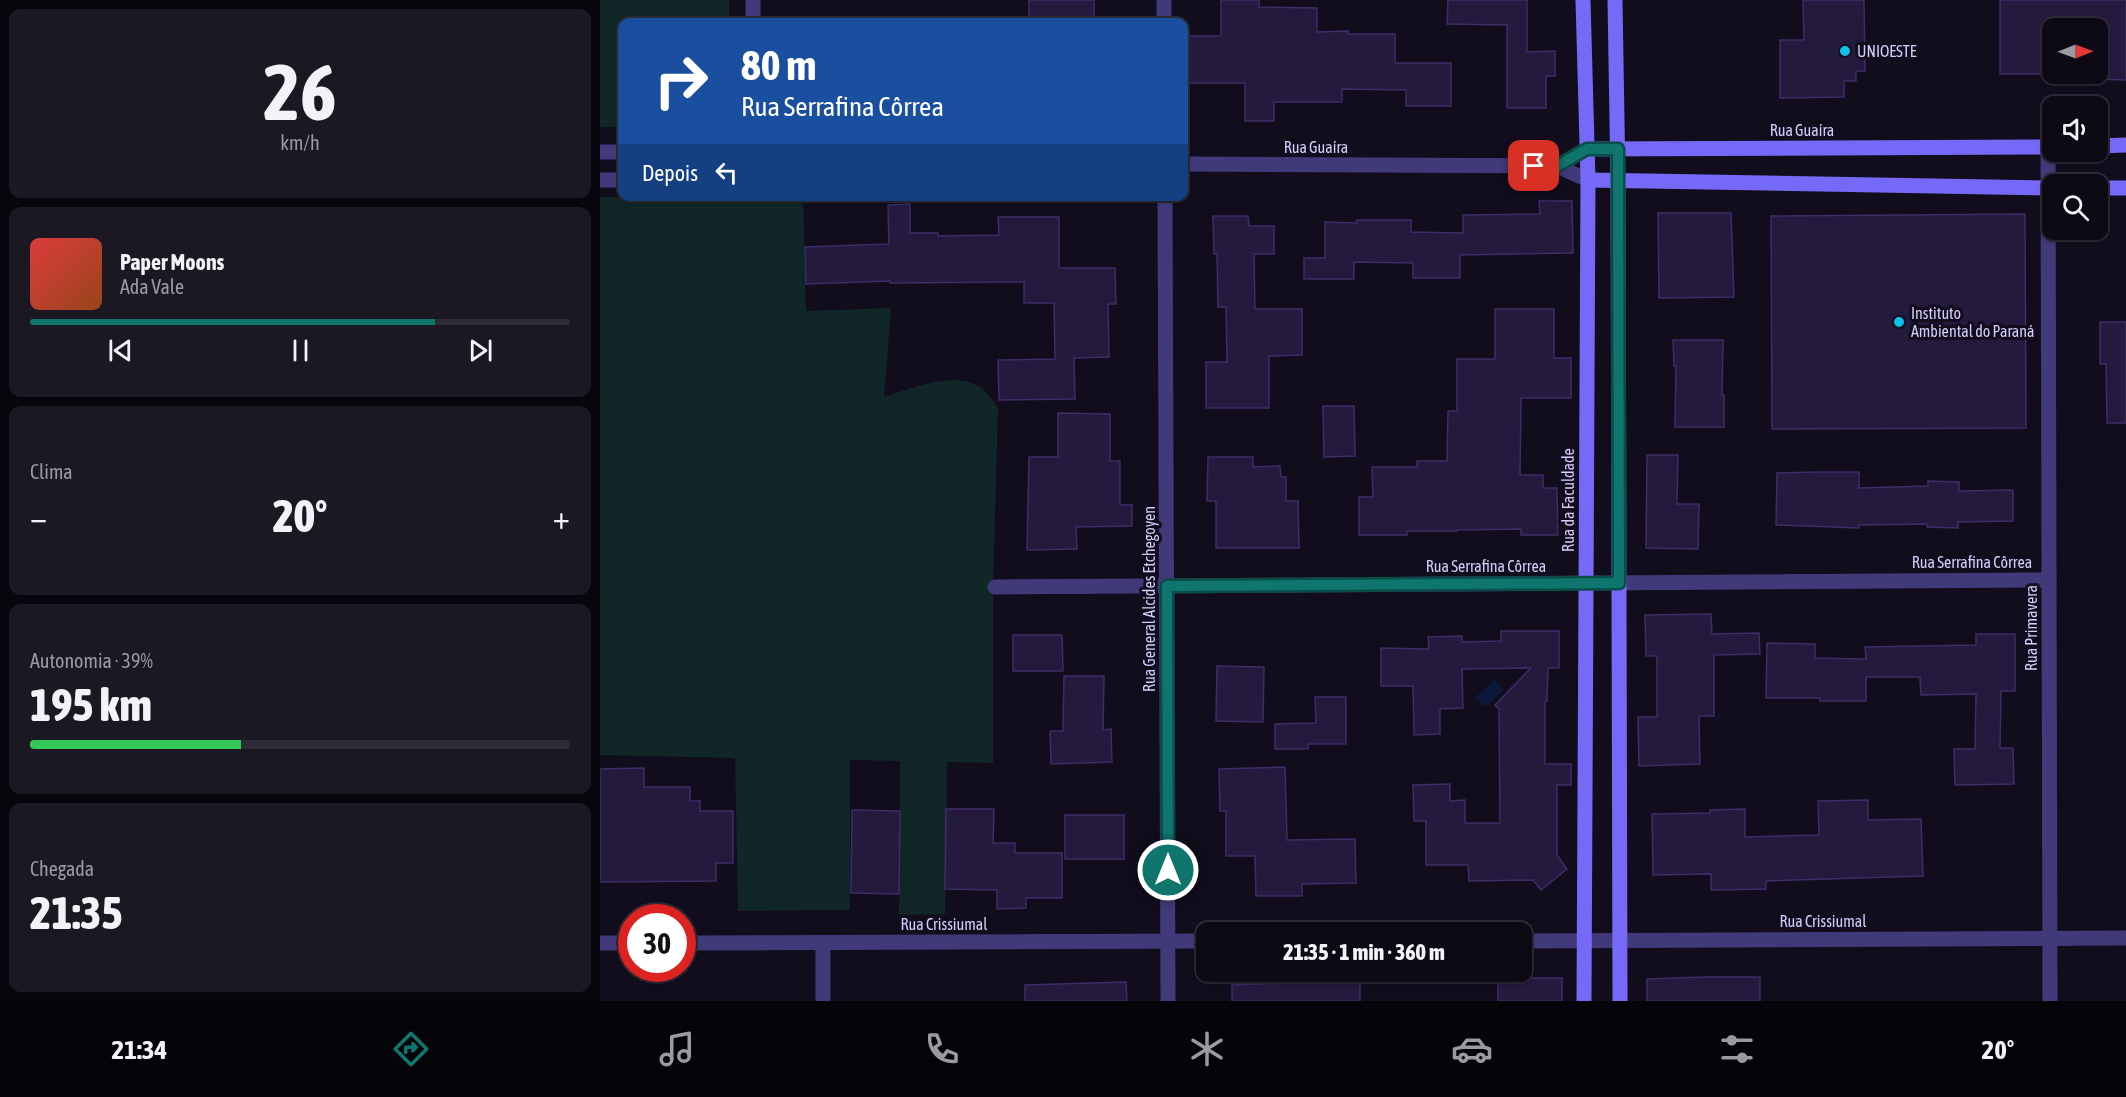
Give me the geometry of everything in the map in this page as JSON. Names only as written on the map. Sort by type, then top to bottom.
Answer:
[{"type":"street","points":[[753,0],[753,18]]},
{"type":"street","points":[[1164,0],[1164,18]]},
{"type":"street","name":"Rua da Faculdade","points":[[1583,0],[1588,180],[1584,1001]]},
{"type":"street","points":[[1615,0],[1618,149],[1620,1001]]},
{"type":"street","points":[[2108,146],[2126,146]]},
{"type":"street","name":"Rua Guaíra","points":[[1557,166],[1587,149],[2042,147]]},
{"type":"street","points":[[600,152],[618,152]]},
{"type":"street","name":"Rua Guaíra","points":[[1188,164],[1557,166],[1588,180],[2042,188]]},
{"type":"street","points":[[600,180],[618,180]]},
{"type":"street","points":[[2108,188],[2126,188]]},
{"type":"street","name":"Rua General Alcides Etchegoyen","points":[[1165,201],[1168,1001]]},
{"type":"street","name":"Rua Primavera","points":[[2050,240],[2050,1001]]},
{"type":"street","name":"Rua Serrafina Côrrea","points":[[995,587],[2049,580]]},
{"type":"street","name":"Rua Crissiumal","points":[[1532,941],[2126,938]]},
{"type":"street","name":"Rua Crissiumal","points":[[696,943],[1196,941]]},
{"type":"street","points":[[600,943],[618,943]]},
{"type":"street","points":[[823,943],[823,1001]]},
{"type":"green space","points":[[600,0],[729,0],[729,18],[618,18],[618,127],[600,127]]},
{"type":"green space","points":[[600,197],[618,197],[618,201],[803,201],[806,311],[891,308],[884,397],[932,383],[958,380],[980,387],[998,408],[993,587],[993,763],[947,762],[945,914],[899,915],[900,761],[850,760],[850,910],[738,911],[735,758],[600,755]]},
{"type":"water","points":[[1495,680],[1504,690],[1485,707],[1475,697]]},
{"type":"building","points":[[1029,0],[1094,0],[1094,18],[1029,18]]},
{"type":"building","points":[[1221,0],[1259,0],[1259,7],[1317,8],[1317,32],[1395,34],[1395,63],[1451,63],[1451,106],[1406,106],[1406,90],[1342,89],[1342,102],[1274,102],[1274,121],[1245,121],[1245,83],[1188,83],[1188,36],[1221,36]]},
{"type":"building","points":[[1448,0],[1527,0],[1527,52],[1555,51],[1555,76],[1546,76],[1546,108],[1507,108],[1507,25],[1447,24]]},
{"type":"building","points":[[1803,0],[1864,0],[1865,71],[1856,71],[1856,81],[1844,81],[1844,97],[1780,98],[1780,40],[1804,40]]},
{"type":"building","points":[[2000,0],[2126,0],[2126,80],[2108,79],[2108,18],[2042,18],[2042,74],[2000,74]]},
{"type":"building","points":[[1539,201],[1572,201],[1573,253],[1460,255],[1460,278],[1413,278],[1413,263],[1354,262],[1354,279],[1304,279],[1304,258],[1325,258],[1325,222],[1411,220],[1411,232],[1463,233],[1463,215],[1540,214]]},
{"type":"building","points":[[910,204],[910,233],[938,233],[938,236],[999,235],[998,217],[1059,217],[1059,268],[1115,268],[1116,304],[1108,304],[1109,357],[1074,358],[1075,399],[999,400],[998,360],[1055,359],[1054,303],[1024,303],[1024,282],[890,283],[890,281],[806,284],[805,247],[889,244],[888,205]]},
{"type":"building","points":[[1658,213],[1731,213],[1734,297],[1659,298]]},
{"type":"building","name":"Instituto Ambiental do Paraná","points":[[2025,214],[2026,428],[1772,429],[1771,216]]},
{"type":"building","points":[[1213,216],[1248,216],[1249,226],[1274,226],[1274,254],[1254,254],[1255,309],[1302,309],[1302,355],[1269,356],[1269,408],[1206,408],[1206,362],[1227,362],[1226,307],[1218,307],[1217,254],[1214,254]]},
{"type":"building","points":[[1495,309],[1554,309],[1554,358],[1571,358],[1571,398],[1521,398],[1520,475],[1543,475],[1543,488],[1557,488],[1558,535],[1521,535],[1521,529],[1407,531],[1407,535],[1359,535],[1359,497],[1373,497],[1372,467],[1417,467],[1417,461],[1447,461],[1448,411],[1457,411],[1457,359],[1495,359]]},
{"type":"building","points":[[2100,322],[2126,322],[2126,423],[2107,423],[2106,364],[2100,364]]},
{"type":"building","points":[[1673,340],[1723,340],[1724,427],[1675,427],[1676,366],[1674,366]]},
{"type":"building","points":[[1323,406],[1354,406],[1355,456],[1324,457]]},
{"type":"building","points":[[1058,413],[1110,414],[1110,461],[1120,461],[1120,505],[1132,505],[1132,526],[1076,527],[1077,549],[1027,550],[1029,457],[1058,457]]},
{"type":"building","points":[[1647,455],[1678,455],[1677,504],[1699,504],[1698,549],[1646,548]]},
{"type":"building","points":[[1208,457],[1253,457],[1253,467],[1280,466],[1281,477],[1286,477],[1286,501],[1298,501],[1299,548],[1216,548],[1216,501],[1207,501]]},
{"type":"building","points":[[1859,472],[1859,488],[1928,486],[1928,481],[1959,482],[1959,491],[2013,490],[2013,521],[1958,522],[1958,528],[1927,527],[1927,524],[1859,525],[1859,528],[1776,525],[1777,473]]},
{"type":"building","points":[[1711,614],[1712,634],[1759,633],[1760,654],[1714,655],[1714,716],[1699,716],[1700,764],[1639,766],[1638,717],[1657,717],[1657,656],[1646,656],[1645,615]]},
{"type":"building","points":[[1501,631],[1559,631],[1559,668],[1548,668],[1547,701],[1545,702],[1545,764],[1571,764],[1571,785],[1557,785],[1557,855],[1567,869],[1541,890],[1533,880],[1469,881],[1468,865],[1426,865],[1426,821],[1414,821],[1413,785],[1450,784],[1450,801],[1465,800],[1465,823],[1500,823],[1499,709],[1495,705],[1531,668],[1462,669],[1463,708],[1440,709],[1440,734],[1414,735],[1413,686],[1381,686],[1381,648],[1429,649],[1428,637],[1462,636],[1462,642],[1501,641]]},
{"type":"building","points":[[1976,634],[2015,634],[2015,691],[2001,691],[2000,748],[2013,748],[2014,784],[1955,785],[1954,749],[1975,749],[1976,694],[1921,695],[1920,677],[1866,677],[1866,701],[1766,698],[1767,643],[1815,644],[1815,658],[1866,659],[1865,647],[1976,645]]},
{"type":"building","points":[[1013,635],[1062,635],[1063,671],[1013,671]]},
{"type":"building","points":[[1217,666],[1264,667],[1263,722],[1216,721]]},
{"type":"building","points":[[1064,676],[1104,676],[1103,730],[1111,729],[1112,762],[1051,764],[1050,731],[1063,731]]},
{"type":"building","points":[[1315,697],[1346,697],[1346,744],[1308,744],[1308,749],[1275,749],[1275,724],[1316,723]]},
{"type":"building","points":[[1285,767],[1287,840],[1355,839],[1356,883],[1302,884],[1302,896],[1256,896],[1255,856],[1226,856],[1226,811],[1220,811],[1219,769]]},
{"type":"building","points":[[644,768],[644,787],[690,787],[690,801],[700,801],[700,811],[733,811],[733,863],[716,863],[716,881],[600,882],[600,769]]},
{"type":"building","points":[[1868,800],[1868,820],[1921,819],[1923,876],[1766,881],[1766,889],[1711,890],[1711,874],[1653,875],[1652,814],[1710,813],[1710,810],[1745,809],[1745,837],[1819,835],[1818,801]]},
{"type":"building","points":[[946,809],[994,809],[993,843],[1015,843],[1015,853],[1062,853],[1062,898],[1026,898],[1026,908],[997,909],[997,890],[945,889]]},
{"type":"building","points":[[852,810],[900,811],[899,894],[851,893]]},
{"type":"building","points":[[1065,815],[1124,815],[1124,859],[1065,859]]},
{"type":"building","points":[[1760,977],[1760,1001],[1647,1001],[1647,979]]},
{"type":"building","points":[[1532,978],[1562,978],[1562,1001],[1498,1001],[1498,982],[1532,982]]},
{"type":"building","points":[[1126,982],[1127,1001],[1025,1001],[1025,985]]},
{"type":"building","points":[[1360,982],[1360,1001],[1232,1001],[1232,985]]},
{"type":"place","name":"UNIOESTE","points":[[1845,51]]},
{"type":"place","name":"Instituto Ambiental do Paraná","points":[[1899,322]]},
{"type":"route","points":[[1168,870],[1167,586],[1619,583],[1618,149],[1587,149],[1557,166],[1534,166]]}]
